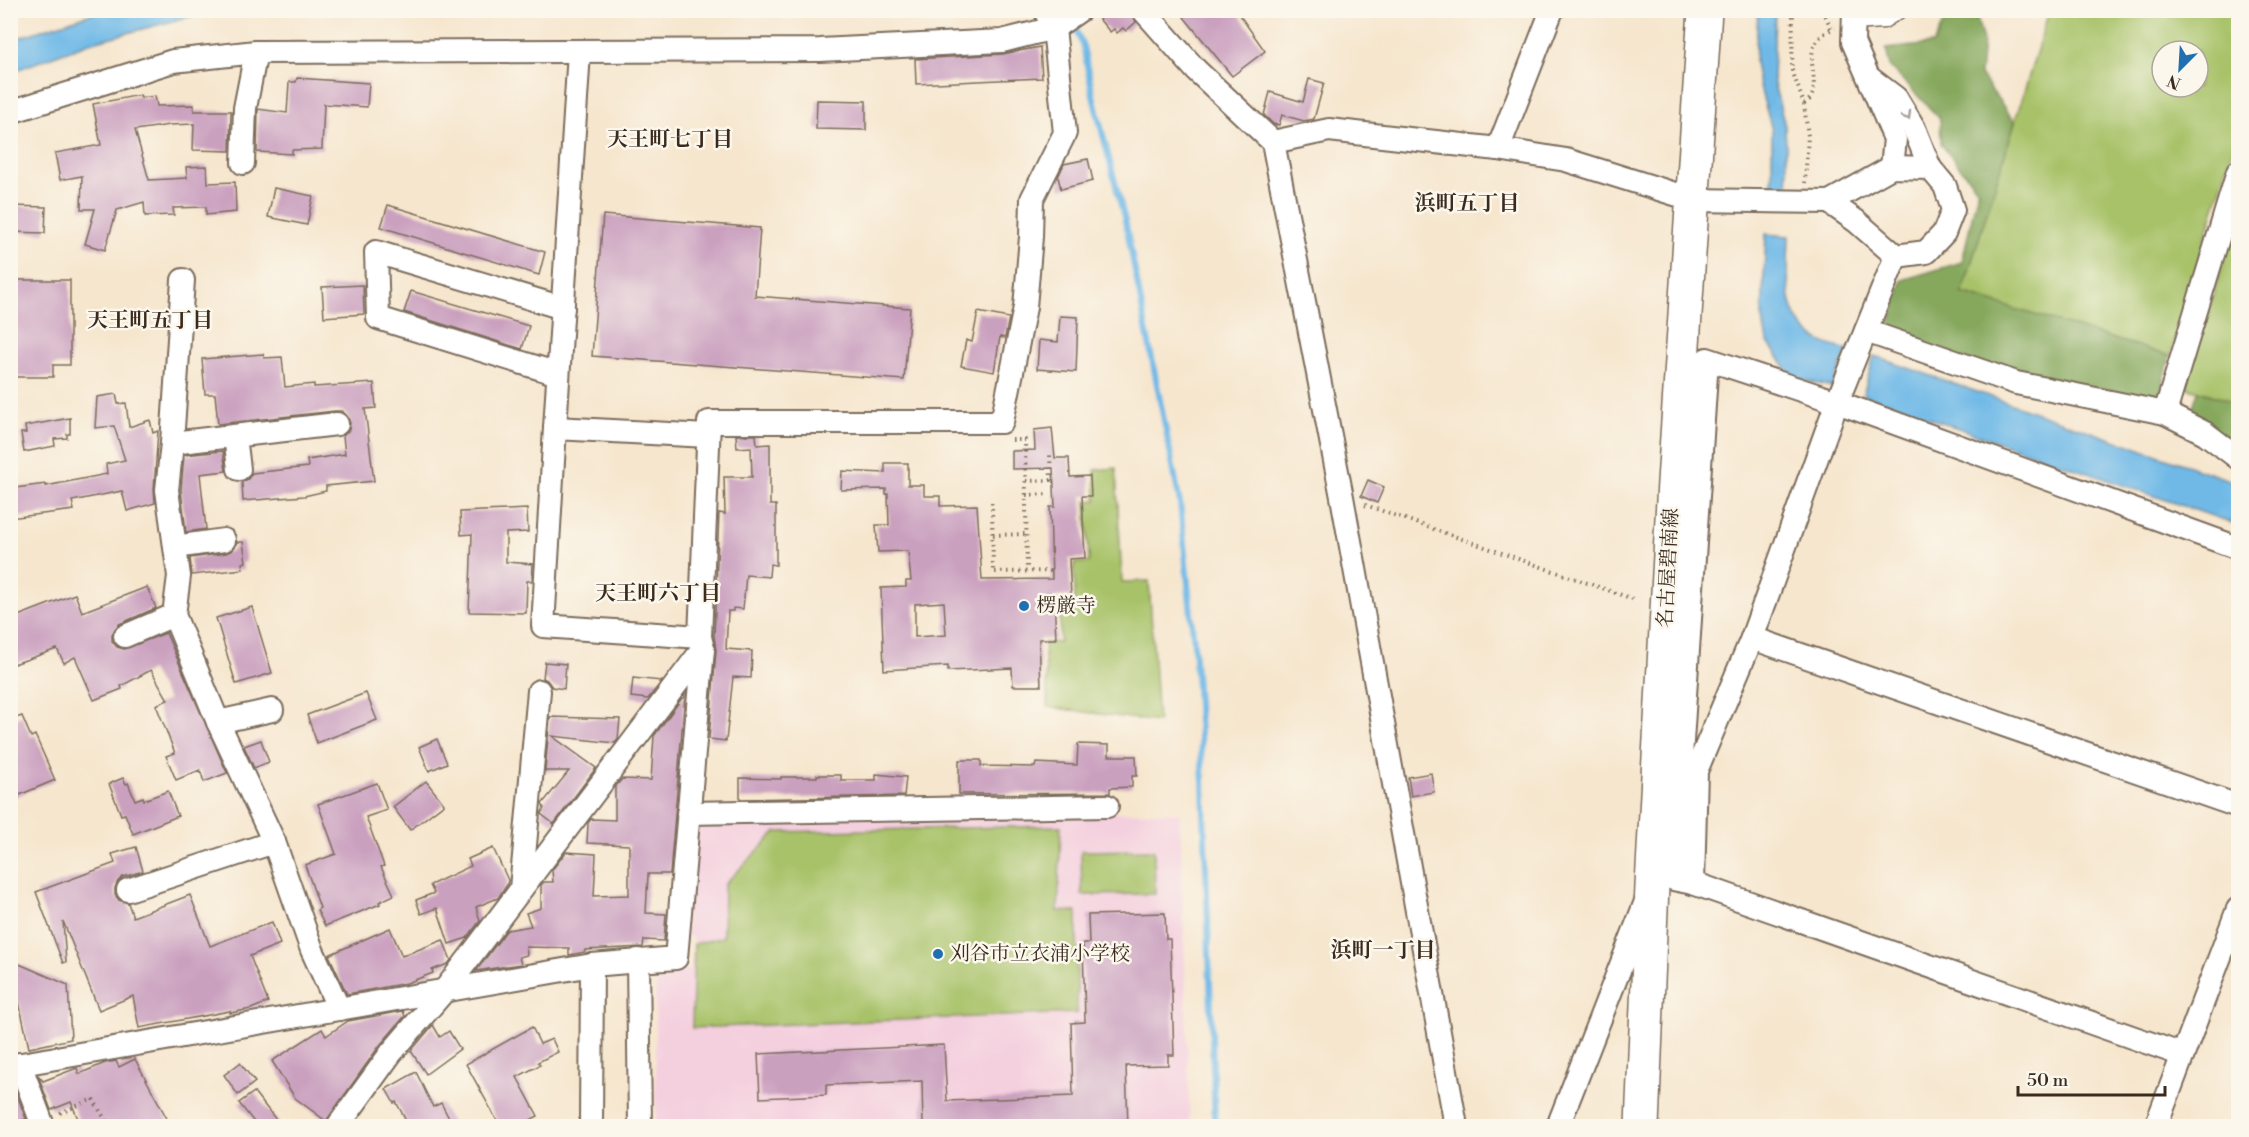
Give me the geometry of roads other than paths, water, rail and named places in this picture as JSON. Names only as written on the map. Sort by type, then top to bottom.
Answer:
[{"type":"main road","name":"名古屋碧南線","points":[[1642,1126],[1673,494],[1705,10]]},
{"type":"street","points":[[1143,10],[1196,70],[1273,142],[1342,497],[1456,1126]]},
{"type":"street","points":[[1498,149],[1552,10]]},
{"type":"street","points":[[10,112],[172,61],[255,52],[820,50],[991,42],[1002,41],[1051,18],[1079,11]]},
{"type":"street","points":[[41,1124],[15,1065],[592,965],[676,958],[701,643],[709,422],[1002,422],[1025,307],[1032,199],[1065,133],[1051,18]]},
{"type":"street","points":[[1846,21],[1895,140],[1892,167]]},
{"type":"street","points":[[243,163],[245,108],[255,52]]},
{"type":"street","points":[[579,52],[543,627],[701,643]]},
{"type":"street","points":[[1829,202],[1856,221],[1896,256],[1926,252],[1944,233],[1953,210],[1945,186],[1930,168],[1914,128],[1896,98],[1867,76]]},
{"type":"street","points":[[1273,142],[1329,130],[1498,149],[1566,160],[1694,200],[1829,202],[1892,167],[1930,168]]},
{"type":"street","points":[[2165,413],[2238,172]]},
{"type":"street","points":[[558,374],[378,318],[376,252],[562,308]]},
{"type":"street","points":[[1693,884],[1696,771],[1752,638],[1837,402],[1896,256]]},
{"type":"street","points":[[183,280],[167,490],[179,576],[174,615],[218,722],[274,842],[312,950],[339,1009]]},
{"type":"street","points":[[1866,331],[2016,383],[2165,413],[2205,434],[2238,458]]},
{"type":"street","points":[[2184,1055],[1673,879],[1707,359],[1837,402],[2238,548]]},
{"type":"street","points":[[172,443],[337,424]]},
{"type":"street","points":[[555,428],[708,436]]},
{"type":"street","points":[[235,436],[239,469]]},
{"type":"street","points":[[175,547],[224,540]]},
{"type":"street","points":[[125,636],[174,615]]},
{"type":"street","points":[[1752,638],[2238,806]]},
{"type":"street","points":[[338,1126],[391,1053],[444,991],[521,890],[701,643]]},
{"type":"street","points":[[521,890],[539,691]]},
{"type":"street","points":[[218,722],[272,710]]},
{"type":"street","points":[[688,813],[1107,806]]},
{"type":"street","points":[[128,890],[274,842]]},
{"type":"street","points":[[1558,1126],[1652,886]]},
{"type":"street","points":[[2156,1126],[2238,909]]},
{"type":"street","points":[[638,960],[640,1126]]},
{"type":"street","points":[[591,1126],[592,965]]},
{"type":"lane","points":[[1846,21],[1884,22],[1903,10]]},
{"type":"water","points":[[103,10],[245,11],[192,16],[89,43],[11,72],[11,40]]},
{"type":"water","points":[[1758,11],[1775,11],[1773,80],[1785,126],[1788,191],[1772,193],[1772,130],[1755,62]]},
{"type":"water","points":[[1766,234],[1789,236],[1789,293],[1797,319],[1805,330],[1820,341],[1848,350],[1832,387],[1793,378],[1767,341],[1762,316]]},
{"type":"water","points":[[1874,356],[2238,483],[2238,525],[1863,395]]},
{"type":"waterway","points":[[1072,22],[1083,46],[1094,100],[1126,225],[1180,503],[1194,644],[1203,781],[1215,1126]]},
{"type":"place","name":"楞厳寺","points":[[1024,606]]},
{"type":"place","name":"刈谷市立衣浦小学校","points":[[938,954]]},
{"type":"district","name":"天王町七丁目","points":[[670,140]]},
{"type":"district","name":"浜町五丁目","points":[[1467,204]]},
{"type":"district","name":"天王町五丁目","points":[[150,321]]},
{"type":"district","name":"天王町六丁目","points":[[658,594]]},
{"type":"district","name":"浜町一丁目","points":[[1383,951]]}]
